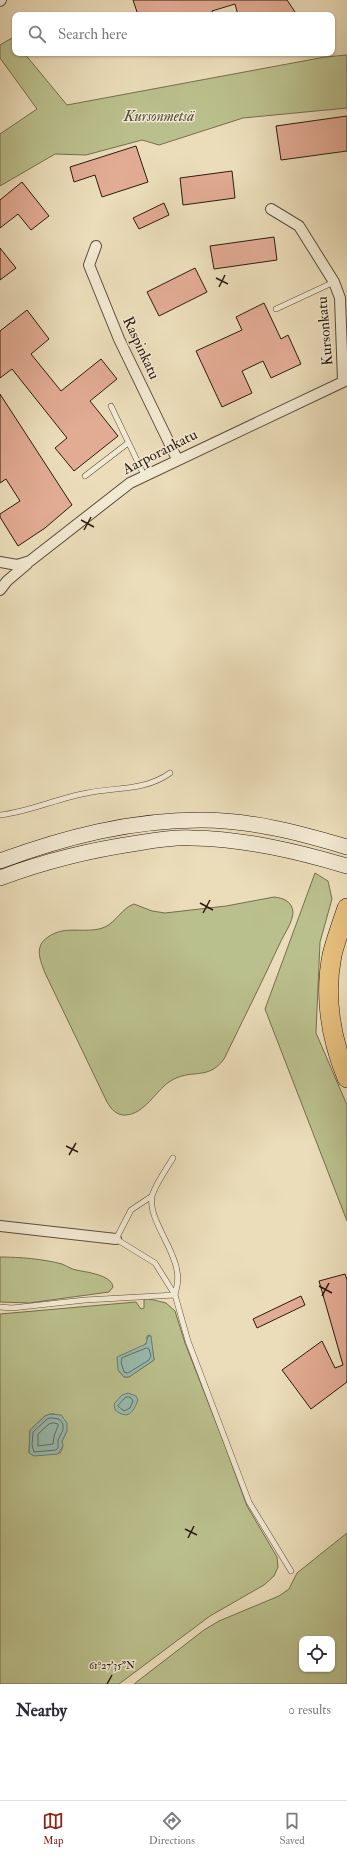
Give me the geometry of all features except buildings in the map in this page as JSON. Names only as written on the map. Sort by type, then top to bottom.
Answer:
[{"type":"highway","points":[[347,908],[332,954],[329,996],[334,1038],[347,1078]]},
{"type":"main road","points":[[0,861],[74,836],[125,826],[173,821],[202,820],[249,824],[281,829],[347,847]]},
{"type":"main road","points":[[0,878],[51,860],[80,853],[173,838],[244,842],[311,856],[347,866]]},
{"type":"street","name":"Kursonkatu","points":[[271,209],[299,226],[334,282],[340,298],[345,380]]},
{"type":"street","name":"Raspinkatu","points":[[96,246],[89,265],[119,339],[177,459]]},
{"type":"street","name":"Aarporankatu","points":[[0,562],[17,565],[30,561],[130,483],[177,459],[345,380]]},
{"type":"street","points":[[0,590],[3,582],[30,561]]},
{"type":"street","points":[[0,1226],[71,1236],[116,1239]]},
{"type":"lane","points":[[276,309],[334,282]]},
{"type":"lane","points":[[111,406],[144,475]]},
{"type":"lane","points":[[85,476],[128,443]]},
{"type":"lane","points":[[0,815],[87,793],[146,785],[156,782],[170,773]]},
{"type":"lane","points":[[173,1158],[152,1196],[131,1210],[116,1239],[156,1263],[175,1295],[188,1341],[250,1502],[291,1571]]},
{"type":"lane","points":[[152,1196],[157,1222],[169,1244],[176,1263],[178,1280],[175,1295]]},
{"type":"lane","points":[[0,1307],[12,1308],[85,1300],[175,1295]]},
{"type":"green space","name":"Kursonmetsä","points":[[12,38],[12,56],[26,56],[67,105],[325,57],[347,55],[347,108],[243,118],[159,145],[142,140],[86,155],[55,154],[0,186],[0,134],[37,109],[0,58],[0,45]]},
{"type":"green space","points":[[315,873],[328,881],[332,899],[320,942],[316,1033],[347,1105],[347,1221],[265,1009]]},
{"type":"green space","points":[[274,897],[284,899],[291,905],[293,912],[292,920],[224,1059],[218,1066],[211,1070],[184,1075],[169,1082],[144,1106],[132,1114],[123,1115],[115,1112],[107,1102],[45,973],[39,954],[41,945],[48,937],[62,931],[91,930],[105,927],[134,904],[152,911],[165,913],[226,906]]},
{"type":"green space","points":[[0,1257],[15,1257],[62,1264],[74,1270],[92,1273],[103,1277],[112,1283],[113,1287],[109,1292],[29,1303],[0,1302]]},
{"type":"green space","points":[[146,1298],[166,1303],[175,1311],[185,1343],[247,1506],[277,1557],[278,1567],[274,1576],[264,1585],[210,1616],[119,1684],[0,1684],[0,1314],[136,1302],[141,1309],[144,1308],[144,1300]],"holes":[[[150,1335],[154,1360],[129,1377],[124,1377],[118,1370],[147,1342],[147,1336]],[[55,1414],[67,1431],[62,1441],[60,1453],[29,1453],[30,1430],[45,1416]]]},
{"type":"green space","points":[[347,1533],[347,1684],[134,1684],[204,1630],[219,1621],[279,1596],[289,1589],[297,1573]]},
{"type":"water","points":[[148,1336],[151,1336],[154,1360],[129,1377],[124,1377],[118,1370],[117,1357],[146,1344]]},
{"type":"water","points":[[128,1393],[136,1396],[138,1400],[132,1412],[127,1415],[115,1410],[114,1404],[122,1395]]},
{"type":"water","points":[[50,1414],[61,1415],[67,1423],[67,1431],[62,1441],[63,1446],[58,1454],[34,1456],[29,1453],[30,1430],[45,1416]]}]
